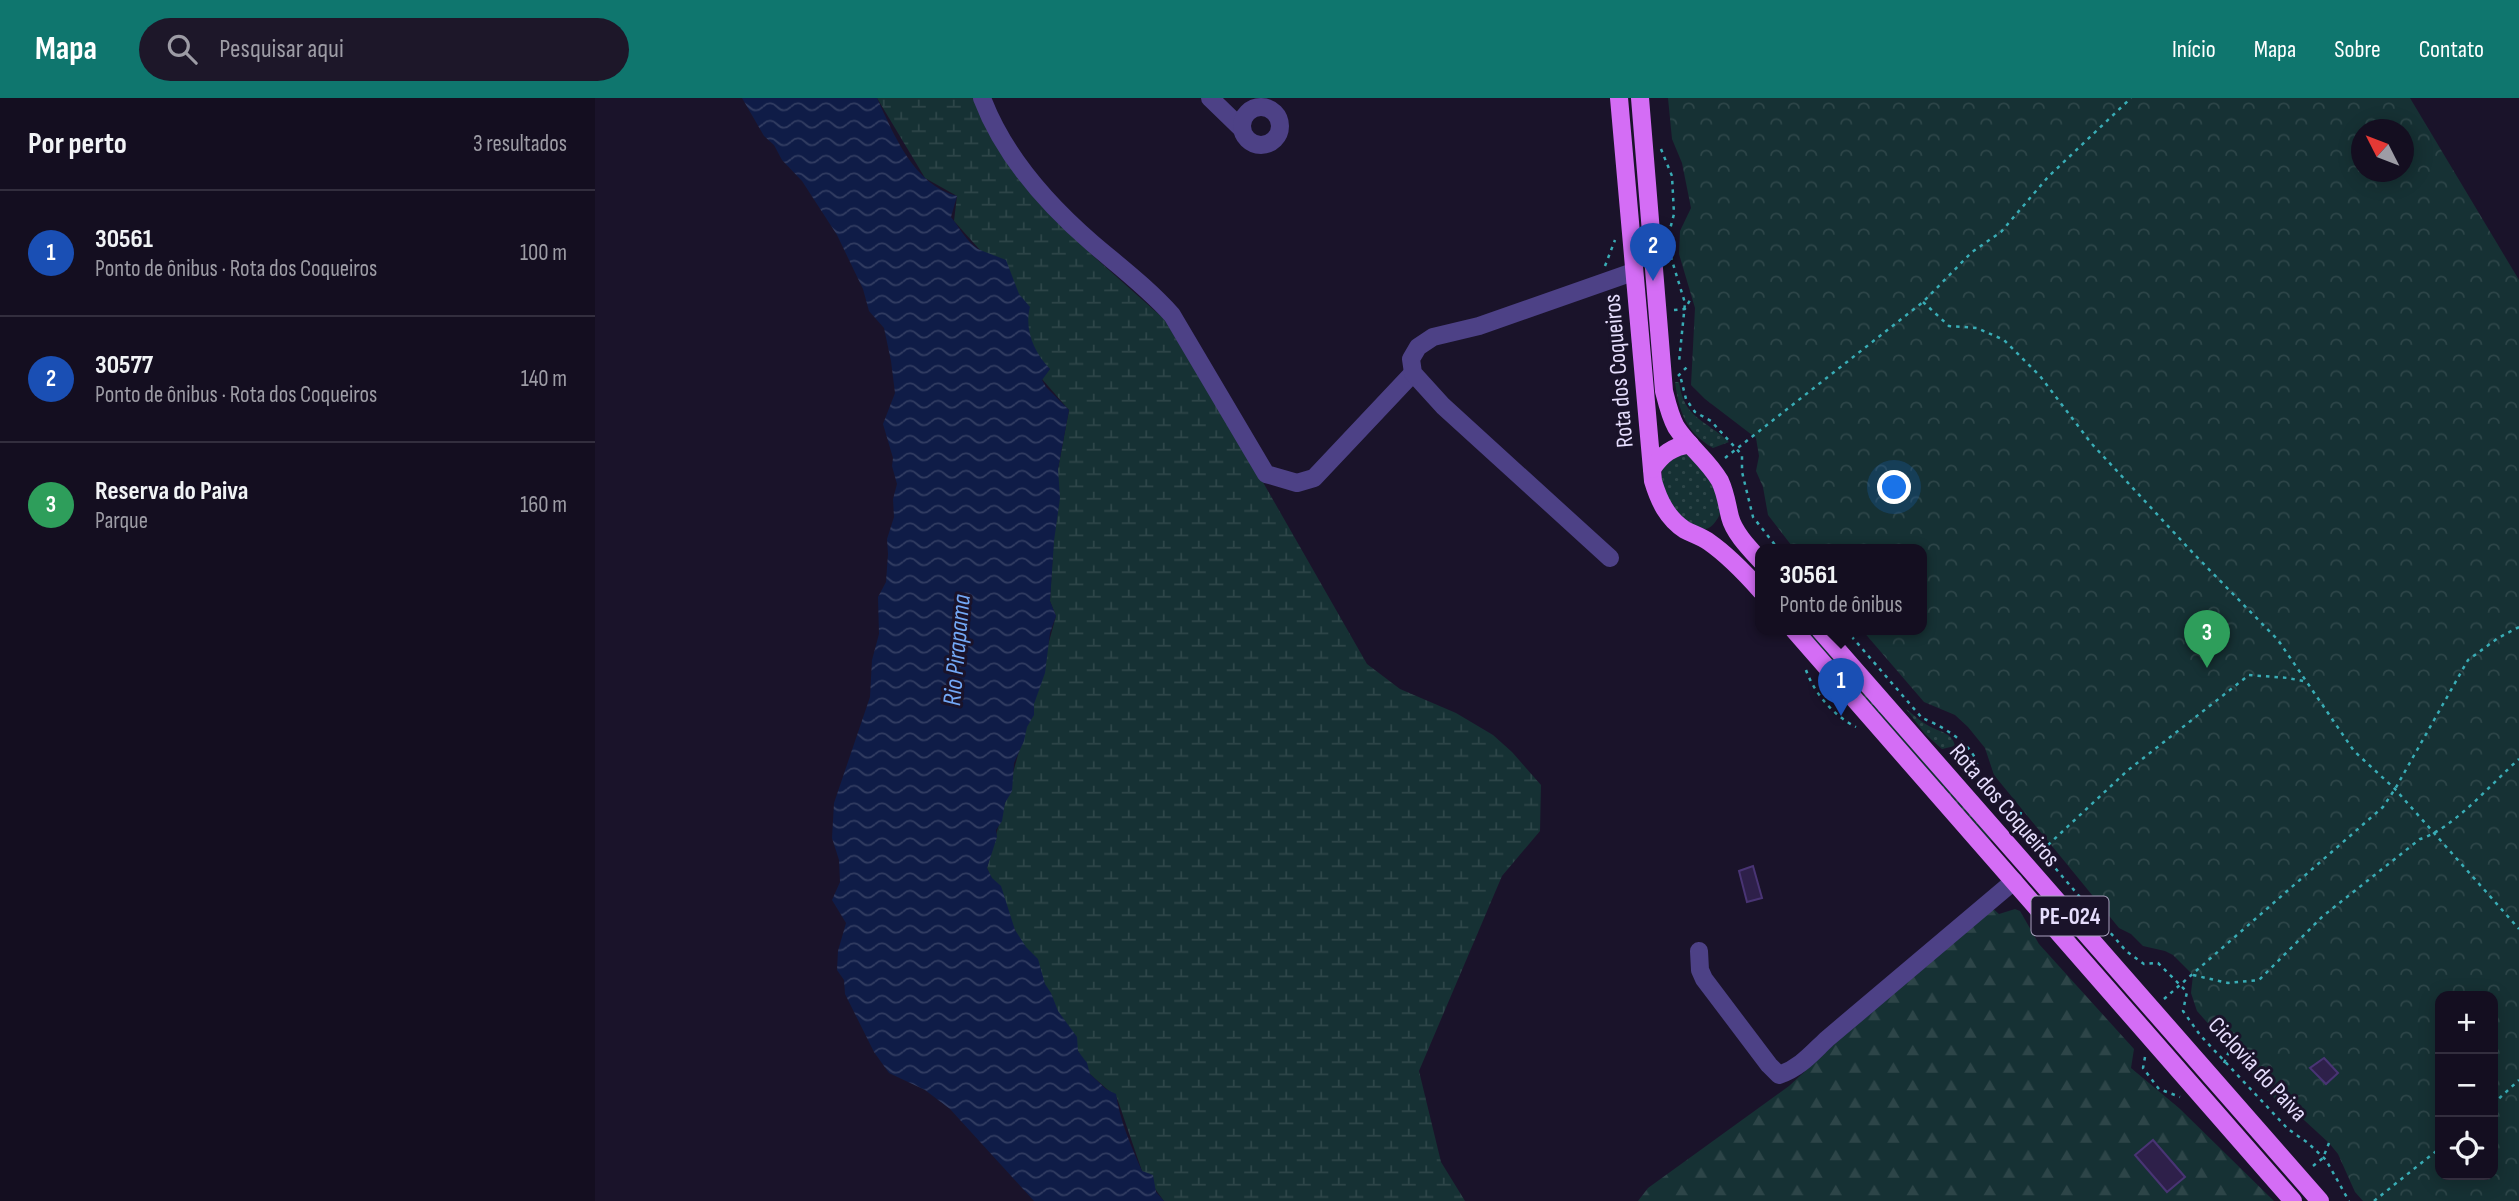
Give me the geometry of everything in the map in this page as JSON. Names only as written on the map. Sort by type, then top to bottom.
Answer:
[{"type":"main road","name":"Rota dos Coqueiros","points":[[1619,98],[1652,469],[1658,500],[1668,515],[1682,528],[1706,539],[1755,585]]},
{"type":"main road","name":"Rota dos Coqueiros","points":[[1640,98],[1666,401],[1676,426],[1719,480],[1730,505],[1730,518],[1755,554]]},
{"type":"main road","points":[[1652,469],[1660,457],[1670,450],[1690,444]]},
{"type":"main road","points":[[1698,537],[1718,527],[1730,505]]},
{"type":"main road","name":"Rota dos Coqueiros","points":[[1798,635],[2293,1201]]},
{"type":"main road","name":"Rota dos Coqueiros","points":[[1824,635],[2320,1201]]},
{"type":"street","points":[[982,98],[1008,149],[1033,182],[1089,241],[1147,289],[1172,315],[1266,474],[1297,484],[1314,478],[1413,373]]},
{"type":"street","points":[[1210,98],[1253,143],[1265,144],[1270,142],[1280,127],[1274,103],[1251,109],[1244,118],[1242,129]]},
{"type":"street","points":[[1610,558],[1443,406],[1413,373],[1411,359],[1418,346],[1433,337],[1479,326],[1633,272]]},
{"type":"street","points":[[1699,951],[1700,970],[1704,979],[1779,1075],[1802,1064],[1827,1039],[2014,881]]},
{"type":"path","points":[[1711,469],[1923,302],[1972,252],[2001,232],[2048,177],[2131,98]]},
{"type":"path","points":[[1661,148],[1672,176],[1674,214],[1669,233],[1670,254],[1685,303],[1679,362],[1686,400],[1695,412],[1711,421],[1738,448],[1742,455],[1742,472],[1753,517],[1774,544]]},
{"type":"path","points":[[1685,309],[1690,300]]},
{"type":"path","points":[[1923,302],[1949,326],[1977,328],[2004,340],[2040,376],[2091,443],[2278,640],[2354,751],[2395,789],[2519,929]]},
{"type":"path","points":[[1657,311],[1685,309]]},
{"type":"path","points":[[2151,1010],[2382,807],[2395,789],[2468,660],[2498,638],[2519,627]]},
{"type":"path","points":[[1850,635],[1922,718],[1939,724],[1975,757],[1980,780],[2126,951],[2144,964],[2158,963],[2181,984]]},
{"type":"path","points":[[2048,845],[2127,771],[2249,676],[2308,682]]},
{"type":"path","points":[[2193,975],[2228,983],[2259,980],[2323,916],[2420,839],[2435,835],[2458,817],[2519,759]]},
{"type":"path","name":"Ciclovia do Paiva","points":[[2181,984],[2187,992],[2183,1011],[2200,1035],[2288,1129],[2323,1158],[2349,1201]]},
{"type":"path","points":[[2498,1099],[2519,1080]]},
{"type":"path","points":[[2300,1178],[2323,1158],[2329,1143]]},
{"type":"path","points":[[2374,1201],[2435,1152]]},
{"type":"green space","points":[[877,98],[973,98],[994,140],[1091,254],[1164,319],[1260,477],[1367,664],[1400,689],[1456,713],[1493,735],[1541,785],[1540,831],[1502,876],[1419,1071],[1441,1162],[1465,1201],[1164,1201],[1142,1171],[1117,1098],[1090,1074],[1015,930],[987,868],[1056,616],[1050,601],[1058,469],[1069,410],[1042,379],[1050,369],[1041,361],[980,250],[954,221],[957,196],[925,178]]},
{"type":"green space","points":[[1668,98],[2410,98],[2519,280],[2519,1201],[2363,1201],[2355,1192],[2338,1154],[2329,1143],[2304,1120],[2281,1106],[2197,1011],[2191,993],[2193,975],[2173,955],[2143,946],[2131,934],[2119,928],[1994,775],[1985,748],[1968,727],[1955,715],[1924,702],[1866,635],[1927,635],[1927,544],[1790,544],[1768,515],[1763,487],[1756,471],[1759,456],[1756,438],[1691,385],[1695,308],[1679,254],[1680,231],[1691,208],[1682,163],[1672,139]]},
{"type":"green space","points":[[1675,382],[1679,382],[1691,411],[1729,442],[1713,448],[1696,435],[1685,420]]},
{"type":"green space","points":[[1687,451],[1698,459],[1723,506],[1716,521],[1708,528],[1700,529],[1691,525],[1660,489],[1663,465]]},
{"type":"green space","points":[[1810,635],[1819,635],[1995,839],[1989,841]]},
{"type":"green space","points":[[1906,709],[1926,724],[1948,735],[1955,746],[1942,749],[1925,734]]},
{"type":"green space","points":[[1991,907],[1999,914],[2015,909],[2020,911],[2039,944],[2134,1049],[2131,1068],[2179,1108],[2274,1201],[1638,1201],[1648,1188],[1789,1086],[1981,909]]},
{"type":"water","name":"Rio Pirapama","points":[[742,98],[877,98],[898,142],[917,170],[942,190],[957,196],[951,217],[963,234],[978,249],[1006,260],[1019,294],[1030,307],[1029,332],[1039,356],[1050,369],[1042,380],[1069,410],[1058,469],[1060,498],[1050,601],[1056,616],[1050,633],[1045,673],[1034,704],[1034,715],[1014,763],[1012,791],[1005,803],[1002,821],[996,830],[997,837],[987,868],[992,878],[1001,886],[1015,930],[1038,959],[1045,984],[1058,1011],[1077,1037],[1078,1051],[1087,1063],[1090,1074],[1106,1089],[1116,1094],[1123,1124],[1142,1171],[1153,1175],[1156,1192],[1164,1201],[1034,1201],[950,1109],[925,1090],[889,1073],[874,1052],[845,994],[844,980],[837,970],[838,951],[846,923],[832,900],[840,882],[839,860],[832,838],[834,803],[870,697],[872,660],[879,634],[878,597],[886,582],[887,539],[894,517],[893,499],[897,484],[883,424],[895,393],[884,328],[869,311],[863,289],[837,235],[802,181],[764,136]]},
{"type":"building","points":[[1753,866],[1762,898],[1747,902],[1739,871]]},
{"type":"building","points":[[2324,1058],[2338,1073],[2326,1084],[2310,1068]]},
{"type":"building","points":[[2153,1140],[2185,1177],[2167,1192],[2135,1155]]},
{"type":"place","name":"30577","points":[[1653,281]]},
{"type":"place","name":"Reserva do Paiva","points":[[2207,668]]},
{"type":"place","name":"30561","points":[[1841,716]]}]
